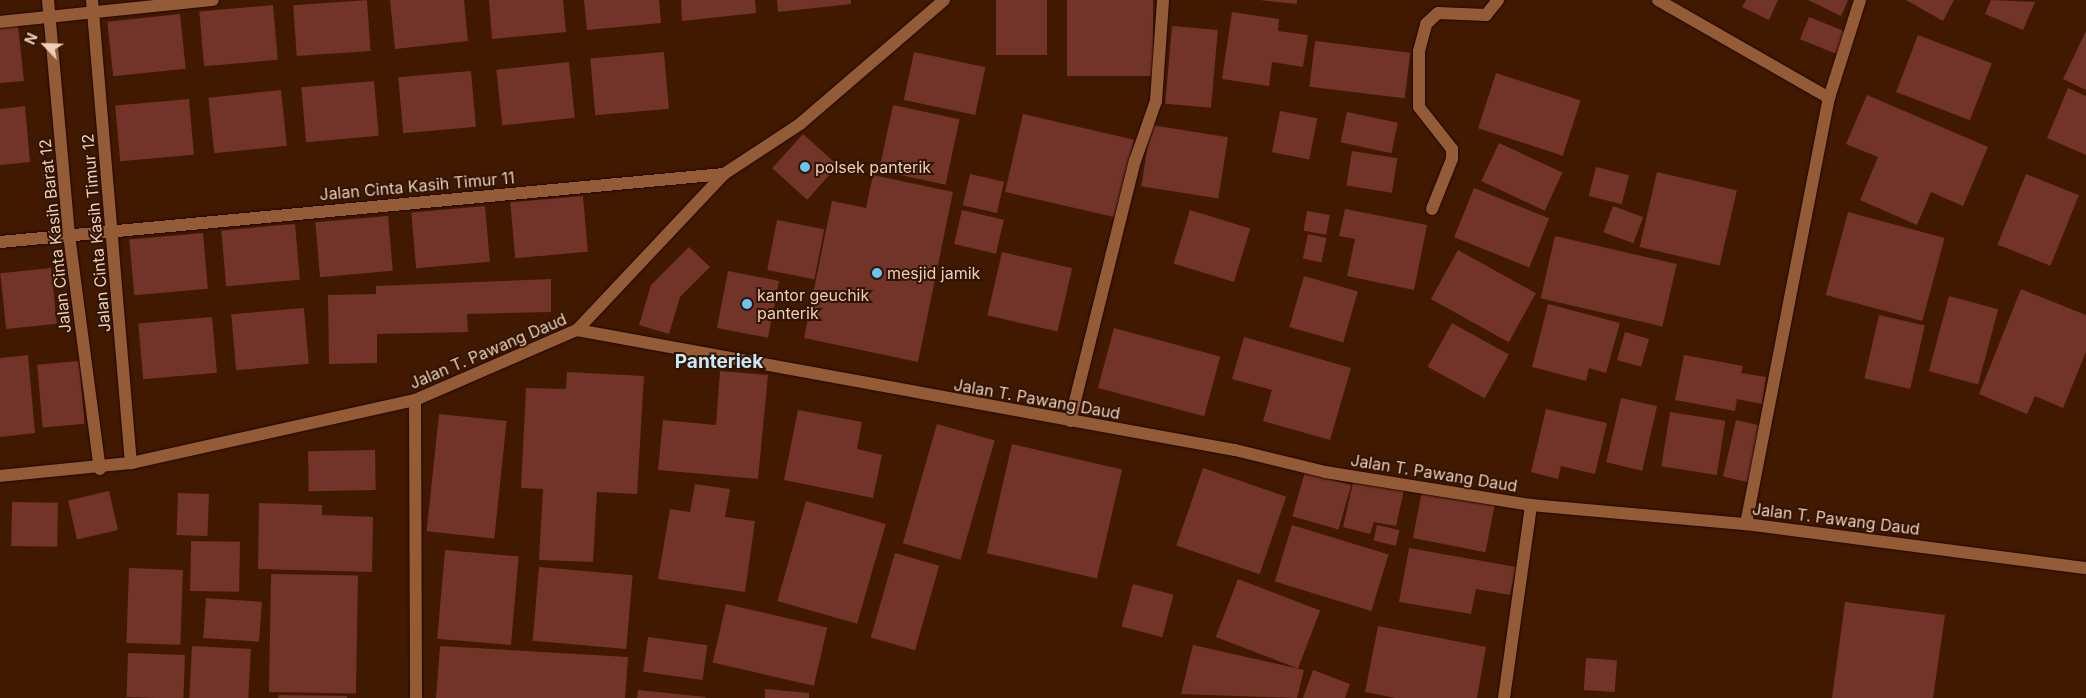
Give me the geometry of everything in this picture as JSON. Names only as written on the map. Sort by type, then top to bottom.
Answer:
[{"type":"street","name":"Jalan Cinta Kasih Barat 12","points":[[48,0],[70,235],[100,468]]},
{"type":"street","points":[[0,22],[50,18],[92,6],[213,0]]},
{"type":"street","points":[[578,330],[724,174],[800,124],[944,0]]},
{"type":"street","points":[[1070,421],[1135,161],[1156,101],[1163,0]]},
{"type":"street","points":[[1432,209],[1452,159],[1452,150],[1419,107],[1419,51],[1426,24],[1438,13],[1486,15],[1498,0]]},
{"type":"street","points":[[1658,0],[1829,98]]},
{"type":"street","points":[[1746,524],[1829,98],[1860,0]]},
{"type":"street","name":"Jalan Cinta Kasih Timur 12","points":[[92,6],[131,463]]},
{"type":"street","name":"Jalan Cinta Kasih Timur 11","points":[[0,242],[724,174]]},
{"type":"street","name":"Jalan T. Pawang Daud","points":[[0,476],[100,468],[131,463],[415,400],[578,330],[1235,450],[1324,472],[1531,504],[1746,524],[2086,568]]},
{"type":"street","points":[[415,400],[416,698]]},
{"type":"street","points":[[1504,698],[1531,504]]},
{"type":"building","points":[[367,0],[371,51],[297,56],[293,5]]},
{"type":"building","points":[[390,0],[464,0],[468,41],[395,49]]},
{"type":"building","points":[[489,0],[563,0],[566,32],[492,39]]},
{"type":"building","points":[[584,0],[659,0],[661,23],[587,30]]},
{"type":"building","points":[[681,0],[755,0],[756,13],[682,21]]},
{"type":"building","points":[[777,0],[851,0],[851,4],[778,12]]},
{"type":"building","points":[[996,0],[1047,0],[1047,55],[996,55]]},
{"type":"building","points":[[1067,0],[1153,0],[1153,76],[1067,76]]},
{"type":"building","points":[[1259,0],[1297,0],[1297,4]]},
{"type":"building","points":[[1746,0],[1778,0],[1769,20],[1742,7]]},
{"type":"building","points":[[1808,0],[1848,0],[1841,16]]},
{"type":"building","points":[[1906,0],[1954,0],[1943,21]]},
{"type":"building","points":[[1991,0],[2035,2],[2023,30],[1985,14]]},
{"type":"building","points":[[273,5],[278,60],[204,66],[199,11]]},
{"type":"building","points":[[1232,12],[1279,19],[1278,31],[1308,35],[1303,67],[1272,62],[1269,86],[1222,79]]},
{"type":"building","points":[[180,14],[186,69],[113,76],[107,22]]},
{"type":"building","points":[[1809,17],[1847,32],[1838,55],[1800,39]]},
{"type":"building","points":[[18,26],[24,81],[0,83],[0,27]]},
{"type":"building","points":[[1172,26],[1218,30],[1211,108],[1165,104]]},
{"type":"building","points":[[2086,31],[2086,90],[2063,79]]},
{"type":"building","points":[[1918,35],[1992,63],[1970,120],[1896,92]]},
{"type":"building","points":[[1315,41],[1410,53],[1405,98],[1309,87]]},
{"type":"building","points":[[664,52],[669,109],[595,115],[590,58]]},
{"type":"building","points":[[914,52],[985,67],[975,115],[904,100]]},
{"type":"building","points":[[569,62],[575,118],[502,125],[496,70]]},
{"type":"building","points":[[471,71],[476,127],[403,133],[398,77]]},
{"type":"building","points":[[1496,73],[1581,101],[1563,156],[1478,128]]},
{"type":"building","points":[[374,81],[379,136],[306,142],[301,87]]},
{"type":"building","points":[[2068,88],[2086,96],[2086,155],[2047,138]]},
{"type":"building","points":[[281,90],[287,146],[214,153],[208,98]]},
{"type":"building","points":[[1867,95],[1988,147],[1963,206],[1931,192],[1917,225],[1860,200],[1878,157],[1846,144]]},
{"type":"building","points":[[189,99],[194,155],[120,161],[115,105]]},
{"type":"building","points":[[893,105],[960,119],[946,185],[879,171]]},
{"type":"building","points":[[25,106],[30,162],[0,165],[0,109]]},
{"type":"building","points":[[1280,111],[1317,118],[1309,159],[1272,152]]},
{"type":"building","points":[[1347,112],[1398,123],[1391,153],[1341,142]]},
{"type":"building","points":[[1023,114],[1134,140],[1116,218],[1005,192]]},
{"type":"building","points":[[1151,125],[1228,137],[1218,198],[1141,186]]},
{"type":"building","name":"polsek panterik","points":[[803,134],[838,165],[807,200],[772,168]]},
{"type":"building","points":[[1499,143],[1562,173],[1545,211],[1481,181]]},
{"type":"building","points":[[1352,151],[1397,158],[1392,193],[1347,186]]},
{"type":"building","points":[[1596,167],[1629,175],[1622,204],[1589,196]]},
{"type":"building","points":[[1657,172],[1737,190],[1720,265],[1640,247]]},
{"type":"building","points":[[970,174],[1004,182],[997,213],[963,205]]},
{"type":"building","points":[[2026,174],[2079,195],[2050,266],[1998,244]]},
{"type":"building","name":"mesjid jamik","points":[[873,175],[953,192],[918,362],[804,338],[832,201],[866,208]]},
{"type":"building","points":[[1474,188],[1549,218],[1529,267],[1454,237]]},
{"type":"building","points":[[583,196],[588,252],[515,258],[510,202]]},
{"type":"building","points":[[485,206],[490,262],[416,268],[411,212]]},
{"type":"building","points":[[1613,206],[1643,217],[1633,243],[1603,232]]},
{"type":"building","points":[[1345,209],[1427,225],[1414,290],[1347,276],[1355,239],[1339,236]]},
{"type":"building","points":[[962,210],[1004,220],[996,254],[954,244]]},
{"type":"building","points":[[1190,210],[1250,228],[1234,282],[1174,264]]},
{"type":"building","points":[[1307,211],[1330,215],[1326,235],[1304,231]]},
{"type":"building","points":[[1848,212],[1945,238],[1922,321],[1826,295]]},
{"type":"building","points":[[388,216],[393,271],[320,277],[315,222]]},
{"type":"building","points":[[777,220],[824,229],[814,279],[767,270]]},
{"type":"building","points":[[295,224],[300,280],[226,286],[221,230]]},
{"type":"building","points":[[203,233],[208,289],[134,295],[129,239]]},
{"type":"building","points":[[1308,234],[1327,238],[1321,262],[1303,258]]},
{"type":"building","points":[[1555,236],[1677,264],[1662,326],[1541,298]]},
{"type":"building","points":[[689,247],[710,267],[680,297],[669,334],[639,325],[651,285]]},
{"type":"building","points":[[1458,250],[1536,293],[1509,342],[1431,299]]},
{"type":"building","points":[[1002,252],[1072,268],[1058,332],[987,315]]},
{"type":"building","points":[[51,268],[57,324],[6,329],[0,273]]},
{"type":"building","name":"kantor geuchik panterik","points":[[728,271],[779,281],[768,338],[717,328]]},
{"type":"building","points":[[1304,276],[1358,291],[1343,342],[1289,327]]},
{"type":"building","points":[[551,279],[551,312],[467,314],[468,332],[377,334],[377,363],[329,364],[328,295],[376,294],[376,286]]},
{"type":"building","points":[[2021,289],[2086,315],[2086,352],[2063,408],[2035,396],[2027,414],[1979,394]]},
{"type":"building","points":[[1949,296],[1998,309],[1978,385],[1929,371]]},
{"type":"building","points":[[1548,304],[1620,323],[1606,373],[1589,368],[1586,381],[1532,367]]},
{"type":"building","points":[[304,308],[309,364],[236,370],[231,314]]},
{"type":"building","points":[[1879,315],[1925,326],[1910,389],[1864,378]]},
{"type":"building","points":[[212,317],[217,373],[143,379],[138,323]]},
{"type":"building","points":[[1452,323],[1509,355],[1485,398],[1428,367]]},
{"type":"building","points":[[1114,328],[1220,356],[1204,416],[1098,388]]},
{"type":"building","points":[[1625,332],[1649,339],[1641,367],[1617,360]]},
{"type":"building","points":[[1244,337],[1351,368],[1330,440],[1263,421],[1272,390],[1232,379]]},
{"type":"building","points":[[28,355],[35,433],[0,437],[0,358]]},
{"type":"building","points":[[1684,355],[1743,366],[1741,373],[1766,377],[1762,404],[1737,399],[1735,411],[1675,400]]},
{"type":"building","points":[[79,361],[84,424],[43,427],[37,365]]},
{"type":"building","points":[[720,371],[768,375],[758,479],[658,470],[663,420],[716,425]]},
{"type":"building","points":[[567,372],[644,376],[637,494],[597,492],[593,562],[539,560],[543,489],[521,488],[526,388],[566,389]]},
{"type":"building","points":[[1621,398],[1657,406],[1642,471],[1606,462]]},
{"type":"building","points":[[1546,409],[1607,423],[1595,474],[1561,466],[1558,479],[1531,472]]},
{"type":"building","points":[[798,410],[862,422],[857,449],[882,455],[873,498],[784,480]]},
{"type":"building","points":[[1670,412],[1725,421],[1717,475],[1661,466]]},
{"type":"building","points":[[439,414],[507,421],[494,538],[427,531]]},
{"type":"building","points":[[1736,420],[1761,426],[1748,482],[1723,477]]},
{"type":"building","points":[[937,424],[995,441],[960,560],[903,543]]},
{"type":"building","points":[[1012,444],[1122,469],[1097,579],[987,553]]},
{"type":"building","points":[[375,450],[376,490],[309,491],[308,451]]},
{"type":"building","points":[[1203,468],[1286,497],[1260,574],[1176,546]]},
{"type":"building","points":[[1305,472],[1351,485],[1338,529],[1292,516]]},
{"type":"building","points":[[1354,478],[1404,490],[1396,526],[1374,522],[1370,534],[1343,527]]},
{"type":"building","points":[[695,484],[730,489],[725,517],[755,521],[745,592],[658,579],[670,509],[690,512]]},
{"type":"building","points":[[109,491],[118,530],[77,539],[68,500]]},
{"type":"building","points":[[1422,491],[1495,505],[1485,552],[1413,538]]},
{"type":"building","points":[[178,493],[209,494],[208,536],[177,535]]},
{"type":"building","points":[[806,501],[886,524],[857,624],[777,601]]},
{"type":"building","points":[[12,502],[58,503],[57,547],[11,546]]},
{"type":"building","points":[[259,503],[322,505],[322,515],[373,517],[372,572],[258,569]]},
{"type":"building","points":[[1292,525],[1389,555],[1371,611],[1275,581]]},
{"type":"building","points":[[1377,525],[1399,530],[1396,546],[1373,541]]},
{"type":"building","points":[[191,541],[240,542],[239,592],[190,591]]},
{"type":"building","points":[[1409,548],[1516,567],[1510,595],[1476,589],[1471,614],[1399,602]]},
{"type":"building","points":[[445,550],[519,556],[511,645],[437,639]]},
{"type":"building","points":[[895,553],[939,566],[915,650],[871,638]]},
{"type":"building","points":[[539,567],[633,575],[626,649],[533,641]]},
{"type":"building","points":[[129,568],[183,570],[180,645],[126,643]]},
{"type":"building","points":[[271,574],[358,576],[356,694],[269,692]]},
{"type":"building","points":[[1238,579],[1320,611],[1298,668],[1216,637]]},
{"type":"building","points":[[1133,584],[1174,595],[1162,637],[1122,627]]},
{"type":"building","points":[[206,598],[262,602],[259,642],[203,638]]},
{"type":"building","points":[[1845,602],[1945,615],[1933,698],[1832,698]]},
{"type":"building","points":[[726,604],[827,627],[814,686],[713,662]]},
{"type":"building","points":[[1378,626],[1486,647],[1477,698],[1396,698],[1365,692]]},
{"type":"building","points":[[648,637],[707,645],[703,680],[643,672]]},
{"type":"building","points":[[1193,645],[1304,670],[1297,698],[1181,694]]},
{"type":"building","points":[[192,646],[251,649],[248,698],[189,698]]},
{"type":"building","points":[[440,646],[628,657],[625,698],[436,698]]},
{"type":"building","points":[[128,653],[185,655],[183,698],[126,697]]},
{"type":"building","points":[[1586,658],[1617,660],[1615,692],[1584,690]]},
{"type":"building","points":[[1313,670],[1350,684],[1345,698],[1303,698]]},
{"type":"building","points":[[765,689],[809,693],[809,698],[765,698]]},
{"type":"building","points":[[638,690],[706,697],[706,698],[637,698]]},
{"type":"building","points":[[279,695],[347,696],[347,698],[278,698]]},
{"type":"place","name":"polsek panterik","points":[[805,167]]},
{"type":"place","name":"mesjid jamik","points":[[877,273]]},
{"type":"place","name":"kantor geuchik panterik","points":[[747,304]]},
{"type":"district","name":"Panteriek","points":[[719,362]]}]
